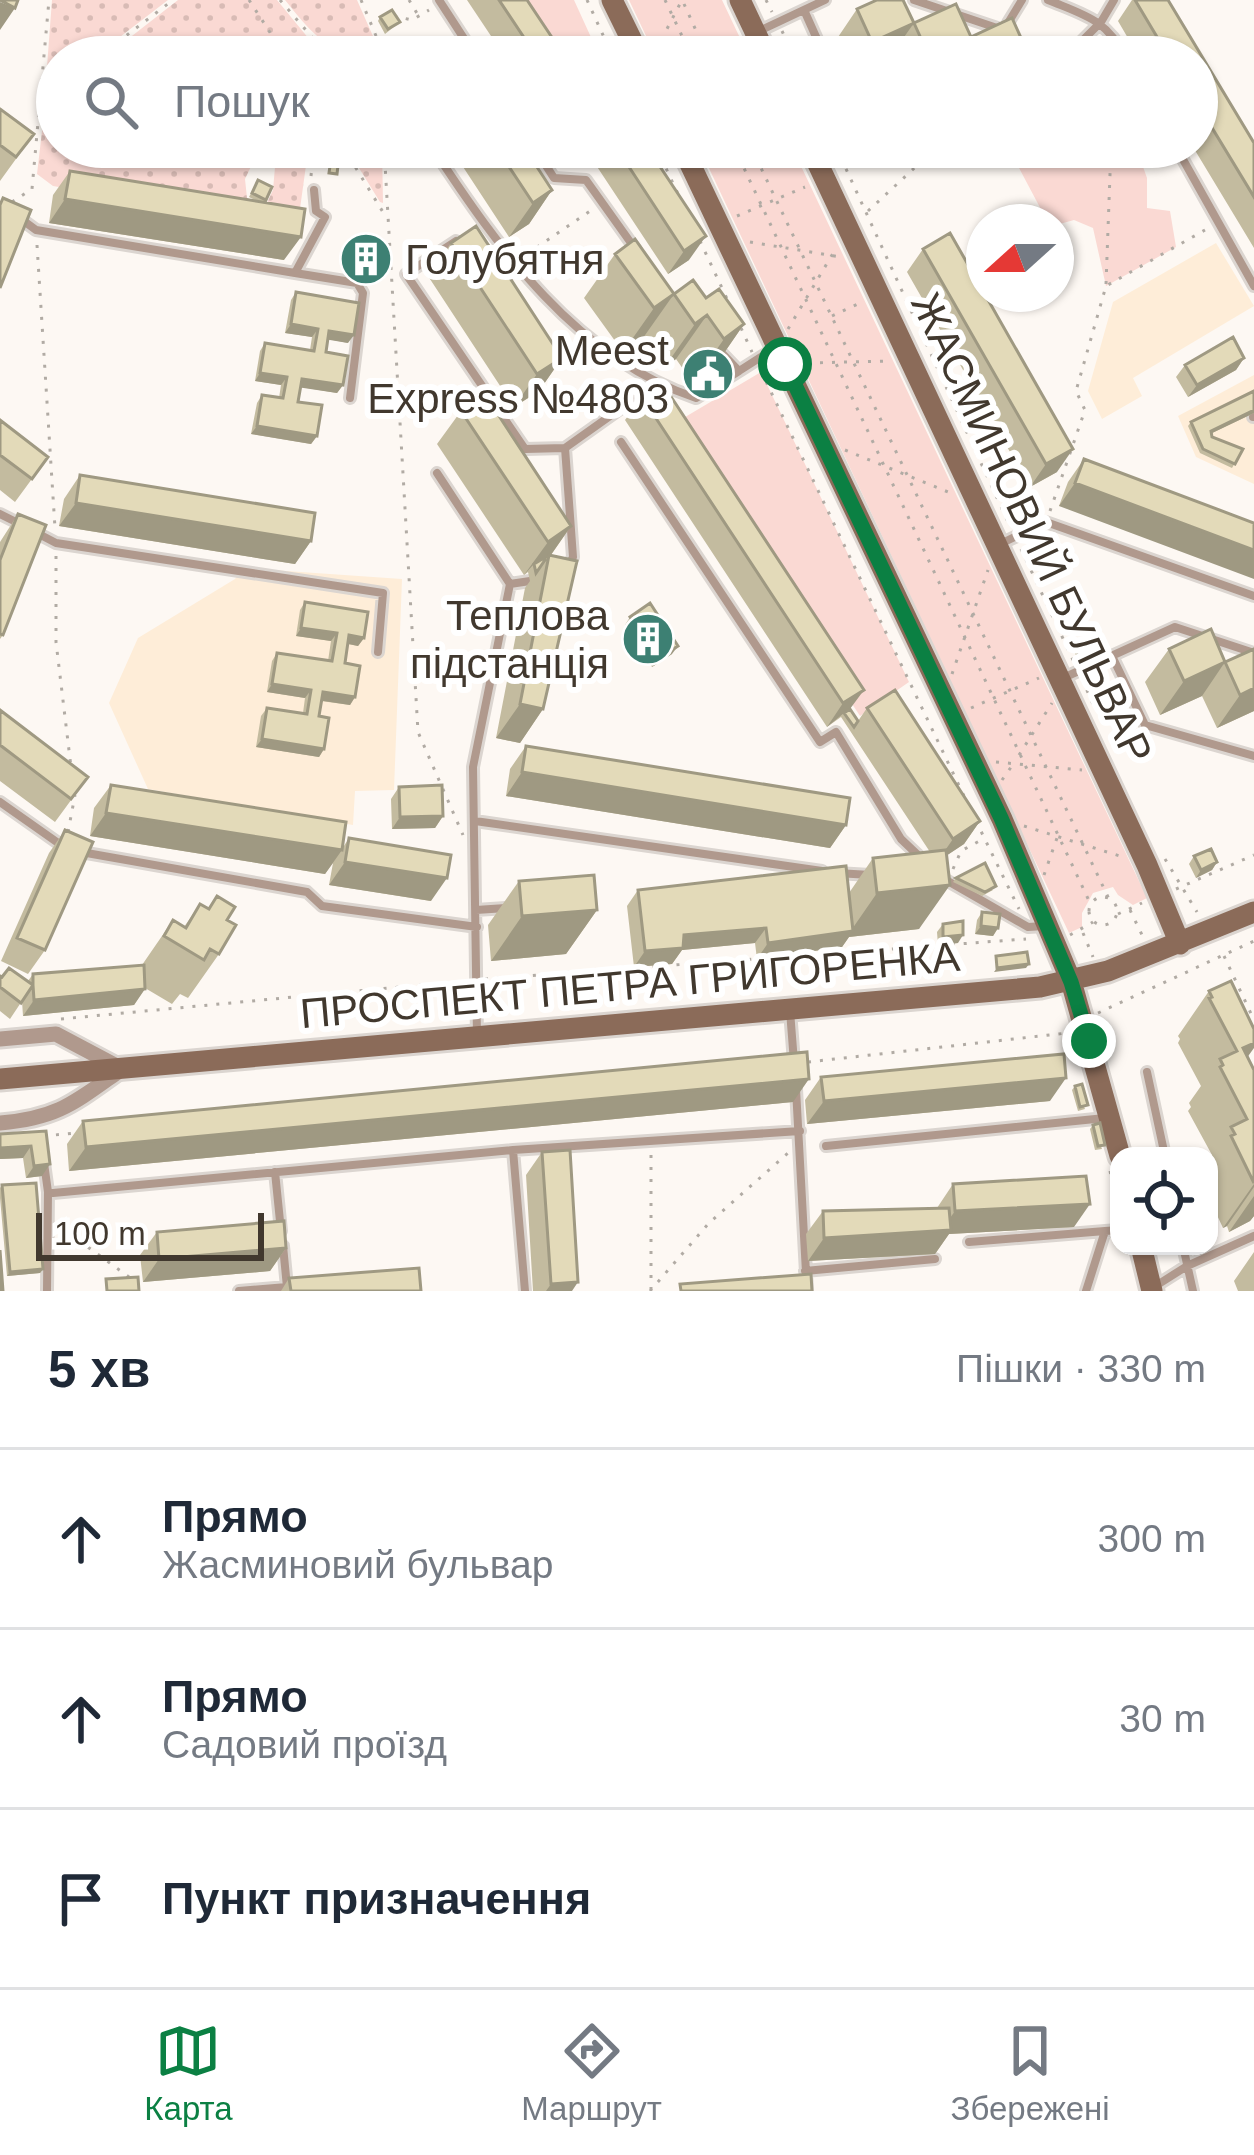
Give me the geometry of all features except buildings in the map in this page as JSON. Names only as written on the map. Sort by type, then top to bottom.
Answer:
[{"type":"street","points":[[613,0],[630,36]]},
{"type":"street","points":[[740,0],[756,36]]},
{"type":"street","points":[[692,168],[1001,818],[1071,982],[1118,1147]]},
{"type":"street","name":"ЖАСМИНОВИЙ БУЛЬВАР","points":[[820,168],[976,503],[1006,541],[1180,944]]},
{"type":"street","name":"ПРОСПЕКТ ПЕТРА ГРИГОРЕНКА","points":[[0,1079],[1071,982],[1254,912]]},
{"type":"street","points":[[52,1027],[71,1052],[71,1094],[64,1110]]},
{"type":"street","points":[[0,1039],[52,1027],[122,1069],[39,1128],[0,1123]]},
{"type":"street","points":[[1144,1255],[1152,1289]]},
{"type":"lane","points":[[755,33],[825,0]]},
{"type":"lane","points":[[914,0],[1003,30],[1022,0]]},
{"type":"lane","points":[[1048,0],[1101,22],[1115,36]]},
{"type":"lane","points":[[1087,36],[1114,0]]},
{"type":"lane","points":[[440,1],[462,36]]},
{"type":"lane","points":[[804,10],[816,36]]},
{"type":"lane","points":[[446,168],[482,224],[568,323],[655,384],[696,398],[756,361],[782,356]]},
{"type":"lane","points":[[548,168],[554,178],[586,180],[649,268]]},
{"type":"lane","points":[[1187,168],[1254,286]]},
{"type":"lane","points":[[295,273],[325,217],[316,211],[314,190]]},
{"type":"lane","points":[[5,207],[36,230],[356,283],[363,293],[350,398]]},
{"type":"lane","points":[[463,236],[406,274],[525,449],[565,448],[655,384]]},
{"type":"lane","points":[[712,343],[740,371]]},
{"type":"lane","points":[[621,442],[820,742],[836,732],[902,839],[929,866]]},
{"type":"lane","points":[[558,575],[573,557],[565,448]]},
{"type":"lane","points":[[437,473],[510,584],[473,767],[477,1038]]},
{"type":"lane","points":[[0,514],[56,544],[383,593],[378,652]]},
{"type":"lane","points":[[1006,541],[1046,522],[1254,596]]},
{"type":"lane","points":[[510,584],[530,581]]},
{"type":"lane","points":[[1064,677],[1175,627],[1254,652]]},
{"type":"lane","points":[[1112,656],[1145,725],[1254,756]]},
{"type":"lane","points":[[0,802],[50,840],[82,852],[308,892],[322,906],[477,927]]},
{"type":"lane","points":[[475,821],[839,874],[881,876]]},
{"type":"lane","points":[[946,880],[1046,930]]},
{"type":"lane","points":[[476,910],[525,906]]},
{"type":"lane","points":[[790,1011],[794,1064]]},
{"type":"lane","points":[[1148,1072],[1163,1147]]},
{"type":"lane","points":[[796,1086],[807,1291]]},
{"type":"lane","points":[[826,1146],[1097,1116],[1111,1120]]},
{"type":"lane","points":[[48,1192],[513,1150],[800,1137]]},
{"type":"lane","points":[[513,1150],[525,1291]]},
{"type":"lane","points":[[42,1155],[48,1192],[46,1291]]},
{"type":"lane","points":[[239,1291],[287,1287],[275,1172]]},
{"type":"lane","points":[[969,1242],[1110,1231]]},
{"type":"lane","points":[[1086,1291],[1106,1232]]},
{"type":"lane","points":[[1152,1289],[1187,1266],[1254,1236]]},
{"type":"lane","points":[[1185,1255],[1192,1291]]},
{"type":"lane","points":[[805,1271],[935,1259]]},
{"type":"path","points":[[46,36],[49,0]]},
{"type":"path","points":[[125,36],[172,0]]},
{"type":"path","points":[[249,0],[272,36]]},
{"type":"path","points":[[280,0],[310,36]]},
{"type":"path","points":[[361,0],[376,36]]},
{"type":"path","points":[[409,0],[419,16]]},
{"type":"path","points":[[586,0],[603,36]]},
{"type":"path","points":[[665,0],[682,36]]},
{"type":"path","points":[[663,36],[682,0]]},
{"type":"path","points":[[682,0],[698,36]]},
{"type":"path","points":[[389,15],[412,20],[440,1]]},
{"type":"path","points":[[5,207],[32,189],[36,153]]},
{"type":"path","points":[[310,168],[314,190]]},
{"type":"path","points":[[356,168],[388,220]]},
{"type":"path","points":[[385,168],[418,732],[475,865]]},
{"type":"path","points":[[581,168],[586,180]]},
{"type":"path","points":[[666,168],[686,212]]},
{"type":"path","points":[[744,168],[1094,922]]},
{"type":"path","points":[[761,168],[1117,915]]},
{"type":"path","points":[[846,168],[1005,514],[1006,541],[1064,677],[1099,716]]},
{"type":"path","points":[[1049,515],[1085,410],[1076,391],[1106,286],[1110,168]]},
{"type":"path","points":[[722,231],[761,206],[825,178]]},
{"type":"path","points":[[515,262],[602,202]]},
{"type":"path","points":[[1106,286],[1217,223]]},
{"type":"path","points":[[756,361],[697,233],[722,231],[799,250],[891,264]]},
{"type":"path","points":[[934,361],[852,362],[782,356],[758,365],[966,800]]},
{"type":"path","points":[[788,428],[1005,514]]},
{"type":"path","points":[[930,726],[948,707],[964,639],[1006,541]]},
{"type":"path","points":[[909,682],[930,667]]},
{"type":"path","points":[[948,707],[1064,677]]},
{"type":"path","points":[[991,796],[1064,677]]},
{"type":"path","points":[[974,760],[1103,772]]},
{"type":"path","points":[[1001,818],[1147,865],[1164,857],[1201,919]]},
{"type":"path","points":[[975,819],[1046,930]]},
{"type":"path","points":[[946,880],[961,851],[985,838]]},
{"type":"path","points":[[1163,891],[1184,888],[1254,855]]},
{"type":"path","points":[[1090,905],[1096,899],[1109,899]]},
{"type":"path","points":[[52,1027],[476,980],[1032,938],[1046,930],[1082,930],[1094,922],[1107,925],[1147,901]]},
{"type":"path","points":[[1130,908],[1144,939]]},
{"type":"path","points":[[1082,930],[1094,959]]},
{"type":"path","points":[[1089,1017],[1254,941]]},
{"type":"path","points":[[1210,942],[1254,1020]]},
{"type":"path","points":[[794,1064],[1077,1032]]},
{"type":"path","points":[[39,1128],[86,1132]]},
{"type":"path","points":[[651,1290],[709,1223],[800,1137]]},
{"type":"path","points":[[650,1141],[651,1290]]},
{"type":"path","points":[[48,1218],[136,1282]]},
{"type":"shaded area","points":[[52,0],[168,0],[121,36],[49,36]]},
{"type":"shaded area","points":[[178,0],[277,0],[307,36],[132,36]]},
{"type":"shaded area","points":[[285,0],[357,0],[373,36],[318,36]]},
{"type":"shaded area","points":[[507,0],[574,0],[590,36],[530,36]]},
{"type":"shaded area","points":[[629,0],[722,0],[739,36],[646,36]]},
{"type":"shaded area","points":[[38,168],[250,168],[245,179],[247,198],[265,207],[275,168],[306,168],[298,223],[291,227],[53,186],[37,174]]},
{"type":"shaded area","points":[[359,168],[382,168],[380,202]]},
{"type":"shaded area","points":[[709,168],[802,168],[1147,898],[1133,905],[1113,887],[1093,893],[1082,913],[1082,927],[1069,933]]},
{"type":"shaded area","points":[[1019,168],[1143,168],[1147,208],[1170,211],[1176,247],[1106,286],[1093,228],[1074,220],[1074,204],[1038,204]]},
{"type":"shaded area","points":[[1216,243],[1254,306],[1133,378],[1142,396],[1102,419],[1088,391],[1113,302]]},
{"type":"shaded area","points":[[761,372],[909,682],[860,716],[670,426]]},
{"type":"shaded area","points":[[1254,375],[1254,484],[1196,457],[1178,416]]},
{"type":"shaded area","points":[[243,568],[402,579],[394,790],[355,791],[353,825],[148,789],[109,703],[138,638],[235,579]]},
{"type":"place","name":"Голубятня","points":[[366,259]]},
{"type":"place","name":"Meest Express №4803","points":[[708,374]]},
{"type":"place","name":"Теплова підстанція","points":[[648,639]]},
{"type":"route","points":[[785,364],[1001,818],[1071,982],[1089,1041]]}]
